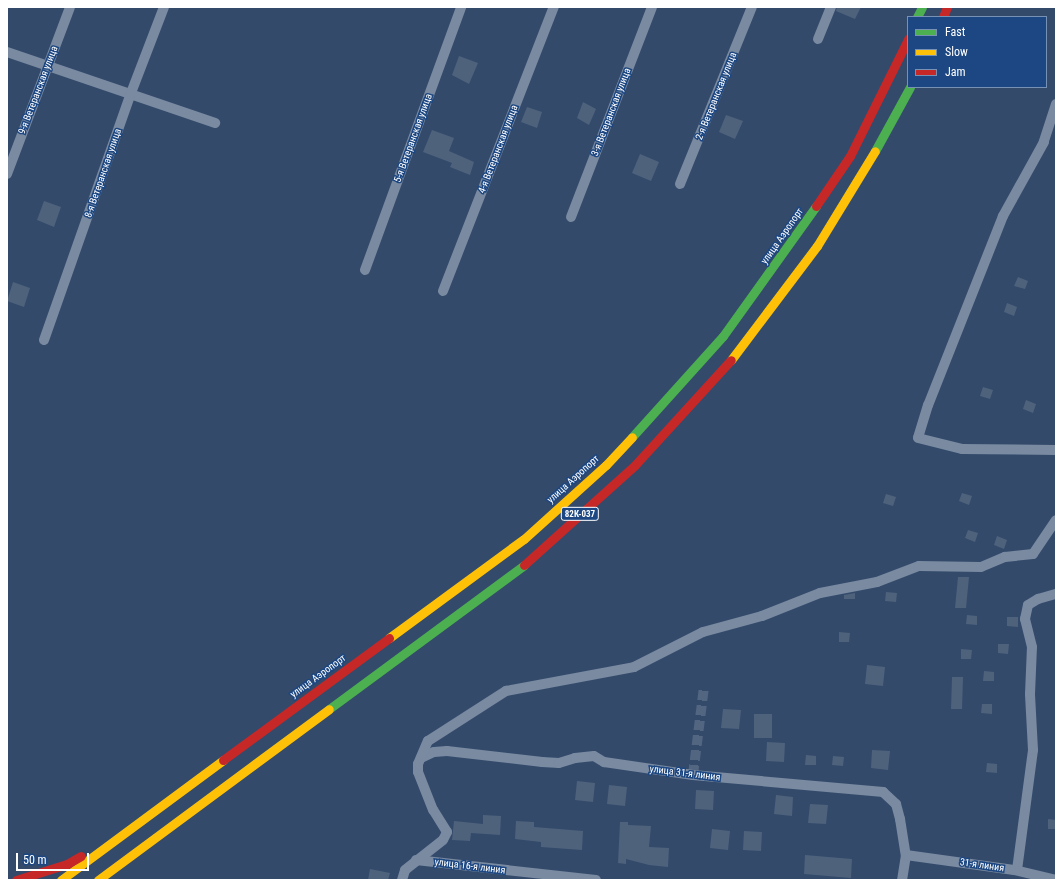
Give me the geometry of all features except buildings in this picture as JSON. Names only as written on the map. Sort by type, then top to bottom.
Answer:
[{"type":"main road","points":[[918,16],[922,7]]},
{"type":"main road","name":"улица Аэропорт","points":[[135,823],[524,539],[606,465],[665,403],[723,336],[782,257],[850,156],[907,41]]},
{"type":"main road","name":"82К-037","points":[[149,843],[532,558],[635,465],[727,364],[817,246],[854,189],[909,88]]},
{"type":"main road","points":[[16,880],[67,864],[135,823]]},
{"type":"main road","points":[[62,880],[135,823]]},
{"type":"main road","points":[[98,880],[149,843]]},
{"type":"main road","points":[[109,880],[149,843]]},
{"type":"street","name":"9-я Ветеранская улица","points":[[7,174],[70,7]]},
{"type":"street","name":"8-я Ветеранская улица","points":[[44,340],[131,93],[164,7]]},
{"type":"street","name":"5-я Ветеранская улица","points":[[365,270],[462,7]]},
{"type":"street","name":"4-я Ветеранская улица","points":[[443,291],[554,7]]},
{"type":"street","name":"3-я Ветеранская улица","points":[[570,217],[652,7]]},
{"type":"street","name":"2-я Ветеранская улица","points":[[680,184],[752,7]]},
{"type":"street","points":[[818,39],[831,7]]},
{"type":"street","points":[[7,52],[131,93],[215,123]]},
{"type":"street","points":[[1056,104],[1044,142],[1015,190],[1001,223],[928,405],[918,438],[962,449],[1056,450]]},
{"type":"street","points":[[402,880],[405,870],[442,840],[447,832],[433,810],[423,788],[418,764],[428,741],[506,691],[634,666],[703,632],[762,616],[820,593],[877,582],[919,566],[981,567],[1005,557],[1033,554],[1056,520]]},
{"type":"street","points":[[1017,870],[1033,750],[1030,694],[1032,647],[1025,619],[1028,605],[1038,599],[1056,594]]},
{"type":"street","name":"улица 31-я линия","points":[[421,758],[434,752],[447,751],[542,762],[559,762],[594,756],[604,762],[694,775],[874,790],[883,792],[896,804],[906,855]]},
{"type":"street","points":[[902,880],[906,855]]},
{"type":"street","name":"31-я линия","points":[[906,855],[1017,870],[1056,880]]},
{"type":"street","name":"улица 16-я линия","points":[[416,860],[596,880]]},
{"type":"tunnel","points":[[693,775],[704,687]]},
{"type":"traffic: fast","points":[[918,16],[922,7]]},
{"type":"traffic: fast","points":[[875,151],[909,88]]},
{"type":"traffic: fast","points":[[632,437],[723,336],[816,206]]},
{"type":"traffic: fast","points":[[329,709],[524,565]]},
{"type":"traffic: slow","points":[[731,360],[817,246],[875,151]]},
{"type":"traffic: slow","points":[[389,638],[524,539],[606,465],[632,437]]},
{"type":"traffic: slow","points":[[98,880],[329,709]]},
{"type":"traffic: slow","points":[[61,880],[223,760]]},
{"type":"traffic: jam","points":[[943,16],[947,7]]},
{"type":"traffic: jam","points":[[816,206],[850,156],[907,41]]},
{"type":"traffic: jam","points":[[524,565],[635,465],[731,360]]},
{"type":"traffic: jam","points":[[223,760],[389,638]]},
{"type":"traffic: jam","points":[[16,880],[67,864],[81,856]]}]
